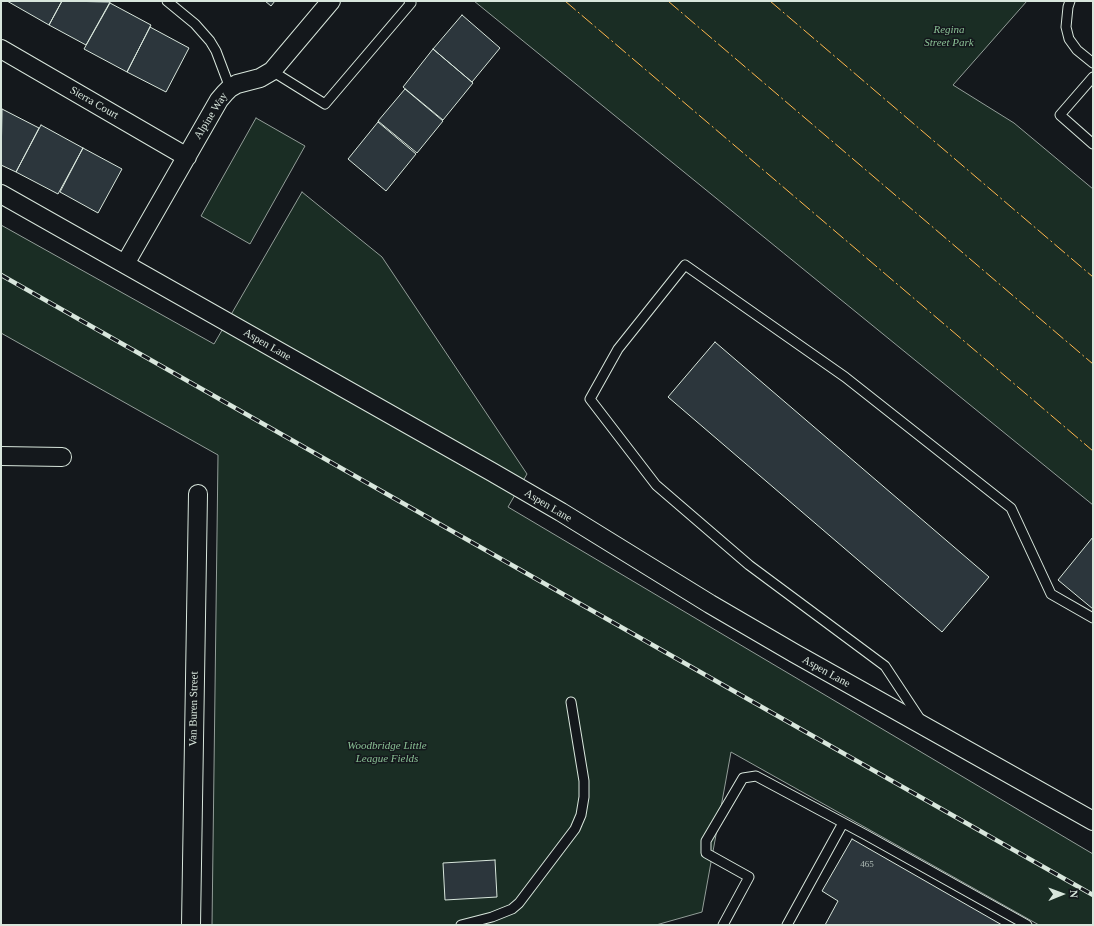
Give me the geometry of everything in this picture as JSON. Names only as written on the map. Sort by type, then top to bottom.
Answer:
[{"type":"street","name":"Alpine Way","points":[[125,264],[219,100],[230,88],[244,81],[260,78],[272,71],[332,1]]},
{"type":"street","name":"Sierra Court","points":[[1,49],[187,157]]},
{"type":"street","name":"Aspen Lane","points":[[1,194],[504,479],[561,512],[710,604],[1093,821]]},
{"type":"street","points":[[1,456],[62,457]]},
{"type":"street","name":"Van Buren Street","points":[[191,925],[198,494]]},
{"type":"lane","points":[[167,1],[195,24],[210,41],[216,51],[230,88]]},
{"type":"lane","points":[[272,71],[325,104],[411,3],[409,1]]},
{"type":"lane","points":[[1070,1],[1066,27],[1069,39],[1077,50],[1093,63]]},
{"type":"lane","points":[[1093,77],[1060,116],[1093,144]]},
{"type":"lane","points":[[925,727],[885,666],[749,565],[656,485],[590,399],[618,349],[685,265],[845,377],[1011,508],[1051,594],[1093,618]]},
{"type":"lane","points":[[461,925],[492,917],[512,909],[519,903],[575,829],[581,815],[584,798],[584,781],[571,702]]},
{"type":"lane","points":[[723,925],[749,877],[706,853],[706,841],[743,778],[756,776],[856,829],[1027,925]]},
{"type":"lane","points":[[787,925],[843,822]]},
{"type":"green space","name":"Regina Street Park","points":[[474,1],[1027,1],[953,85],[1014,123],[1093,189],[1093,505]]},
{"type":"green space","points":[[256,118],[305,146],[250,244],[201,216]]},
{"type":"green space","name":"Woodbridge Little League Fields","points":[[302,192],[382,257],[527,474],[508,507],[1093,854],[1093,925],[1039,925],[731,752],[702,912],[656,925],[212,925],[218,455],[1,333],[1,225],[214,344]]},
{"type":"building","points":[[7,1],[62,1],[49,25]]},
{"type":"building","points":[[62,1],[110,2],[86,45],[49,25]]},
{"type":"building","points":[[265,1],[275,1],[271,6]]},
{"type":"building","points":[[110,3],[151,25],[127,72],[84,49]]},
{"type":"building","points":[[462,15],[500,48],[472,82],[433,49]]},
{"type":"building","points":[[150,27],[189,48],[166,92],[127,72]]},
{"type":"building","points":[[433,49],[473,83],[443,120],[403,87]]},
{"type":"building","points":[[405,89],[443,121],[417,153],[378,121]]},
{"type":"building","points":[[2,109],[39,128],[16,172],[1,165]]},
{"type":"building","points":[[378,122],[416,154],[386,191],[348,159]]},
{"type":"building","points":[[41,125],[83,148],[58,194],[16,172]]},
{"type":"building","points":[[83,148],[122,169],[98,213],[60,192]]},
{"type":"building","points":[[715,342],[989,577],[942,632],[668,397]]},
{"type":"building","points":[[1093,537],[1093,609],[1058,580]]},
{"type":"building","points":[[852,839],[1002,925],[825,925],[838,901],[822,891]]},
{"type":"building","points":[[495,860],[497,897],[445,900],[443,863]]},
{"type":"railway","points":[[1,275],[1093,895]]},
{"type":"power","points":[[565,1],[1093,451]]},
{"type":"power","points":[[668,1],[1093,364]]},
{"type":"power","points":[[770,1],[1093,277]]}]
